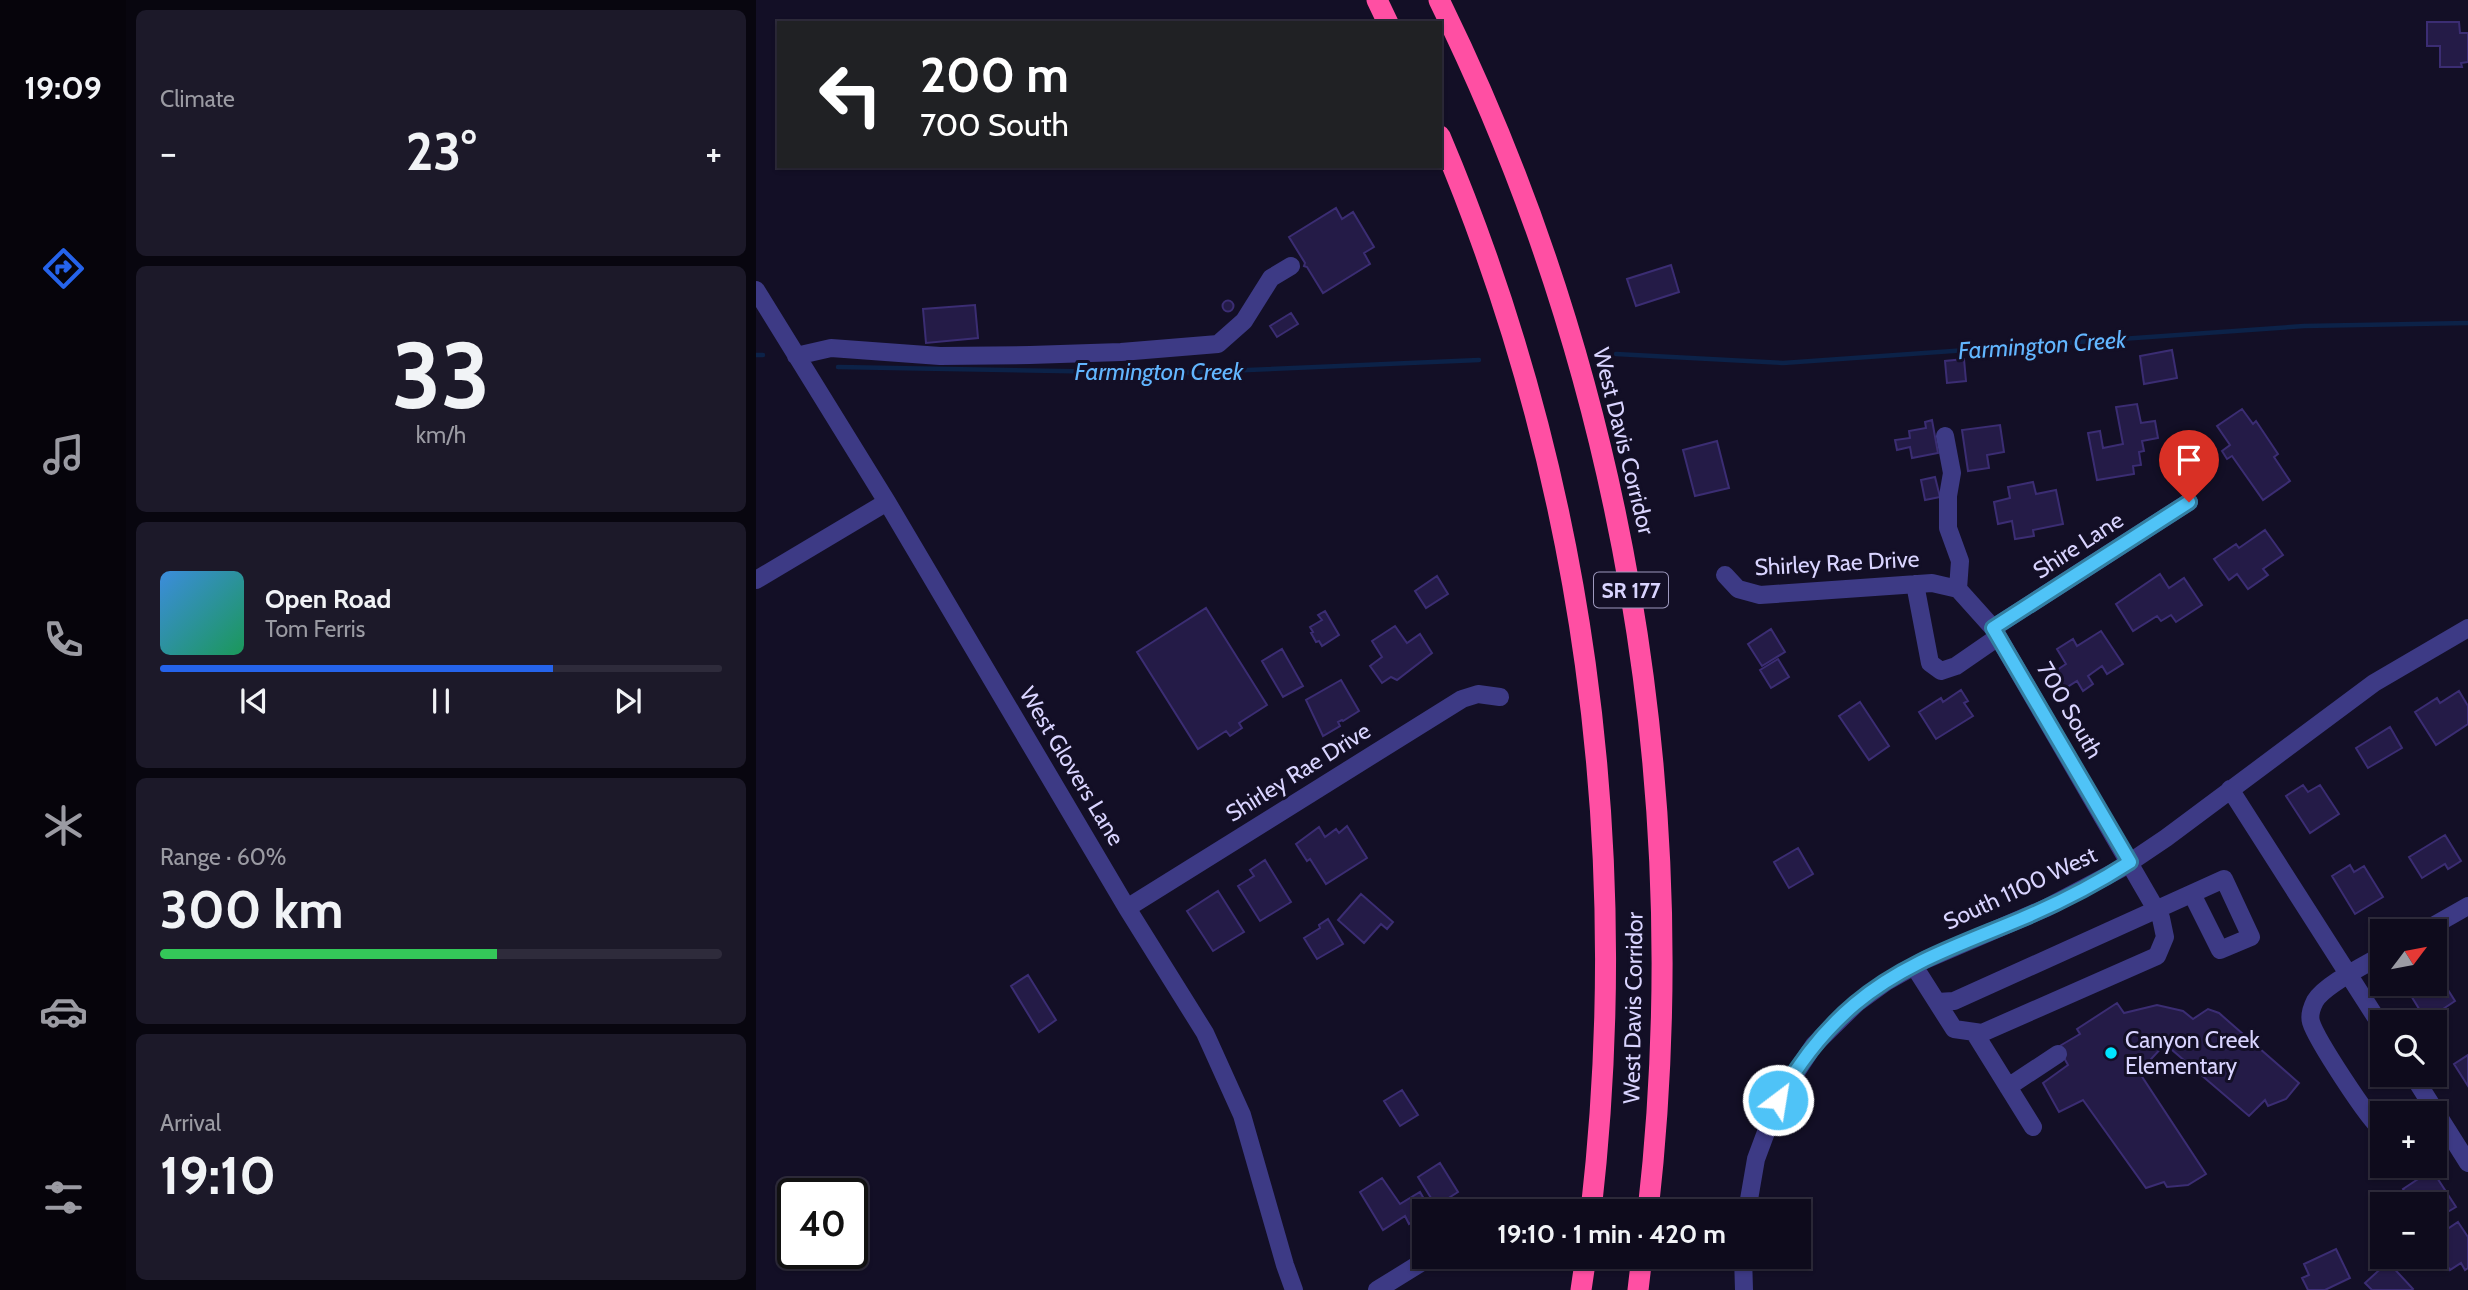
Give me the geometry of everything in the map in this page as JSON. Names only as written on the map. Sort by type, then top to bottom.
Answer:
[{"type":"highway","points":[[1377,0],[1387,21]]},
{"type":"highway","name":"West Davis Corridor","points":[[1439,0],[1505,145],[1545,252],[1596,425],[1623,542],[1648,721],[1662,942],[1660,1088],[1649,1199]]},
{"type":"highway","name":"West Davis Corridor","points":[[1442,141],[1493,273],[1526,380],[1556,500],[1587,669],[1603,820],[1607,926],[1605,1058],[1592,1199]]},
{"type":"highway","points":[[1581,1290],[1584,1269]]},
{"type":"highway","points":[[1638,1290],[1641,1269]]},
{"type":"street","points":[[796,356],[831,348],[940,356],[1030,355],[1218,344],[1244,321],[1271,278],[1291,265]]},
{"type":"street","name":"West Glovers Lane","points":[[756,290],[887,502],[1127,908],[1205,1033],[1227,1078],[1252,1148],[1284,1265],[1294,1290]]},
{"type":"street","points":[[1945,436],[1952,473],[1948,496],[1948,527],[1960,561],[1958,589]]},
{"type":"street","points":[[756,580],[887,502]]},
{"type":"street","name":"Shire Lane","points":[[1915,584],[1930,663],[1941,671],[1956,666],[1996,633],[2189,502]]},
{"type":"street","name":"Shirley Rae Drive","points":[[1725,575],[1738,589],[1760,595],[1931,583],[1958,589]]},
{"type":"street","name":"700 South","points":[[1958,589],[1996,633],[2157,910]]},
{"type":"street","name":"South 1100 West","points":[[1748,1199],[1762,1139],[1778,1100],[1802,1061],[1828,1030],[1857,1003],[1946,949],[2059,902],[2130,862],[2374,683],[2468,628]]},
{"type":"street","name":"Shirley Rae Drive","points":[[1127,908],[1462,699],[1478,694],[1500,697]]},
{"type":"street","points":[[2230,789],[2371,1010]]},
{"type":"street","points":[[1937,1002],[1954,1001],[2192,894]]},
{"type":"street","points":[[2445,919],[2468,906]]},
{"type":"street","points":[[1914,966],[1954,1029],[1982,1033],[2157,956],[2165,937],[2157,910]]},
{"type":"street","points":[[2370,962],[2348,974],[2318,998],[2310,1016],[2311,1024],[2370,1116]]},
{"type":"street","points":[[1974,1032],[2034,1128]]},
{"type":"street","points":[[2008,1087],[2059,1054]]},
{"type":"street","points":[[2447,1132],[2468,1163]]},
{"type":"street","points":[[1377,1290],[1412,1268]]},
{"type":"street","points":[[1744,1269],[1744,1290]]},
{"type":"building","points":[[2427,22],[2459,22],[2460,33],[2468,33],[2468,62],[2461,63],[2462,67],[2440,67],[2440,46],[2427,46]]},
{"type":"building","points":[[1336,208],[1342,219],[1353,212],[1374,247],[1364,253],[1370,264],[1323,293],[1304,266],[1305,263],[1289,237]]},
{"type":"building","points":[[1671,265],[1679,292],[1636,306],[1627,279]]},
{"type":"building","points":[[1228,300],[1234,306],[1228,312],[1222,306]]},
{"type":"building","points":[[975,305],[978,338],[926,343],[923,309]]},
{"type":"building","points":[[1291,313],[1298,324],[1277,337],[1270,326]]},
{"type":"building","points":[[2172,350],[2177,378],[2144,384],[2140,356]]},
{"type":"building","points":[[1964,359],[1966,381],[1947,383],[1945,361]]},
{"type":"building","points":[[2137,404],[2141,423],[2155,421],[2158,438],[2142,441],[2144,451],[2139,452],[2141,465],[2133,466],[2134,474],[2097,480],[2088,433],[2100,431],[2103,448],[2123,444],[2116,407]]},
{"type":"building","points":[[2242,409],[2253,424],[2256,421],[2278,454],[2274,457],[2290,481],[2263,500],[2232,456],[2227,459],[2222,451],[2230,445],[2217,426]]},
{"type":"building","points":[[1932,420],[1938,453],[1912,458],[1910,447],[1897,450],[1895,440],[1910,438],[1909,431],[1926,428],[1925,422]]},
{"type":"building","points":[[2000,425],[2004,452],[1987,455],[1989,468],[1968,471],[1962,430]]},
{"type":"building","points":[[1717,441],[1729,488],[1695,496],[1683,450]]},
{"type":"building","points":[[1935,477],[1940,497],[1925,500],[1921,480]]},
{"type":"building","points":[[2033,482],[2036,494],[2056,490],[2063,524],[2033,530],[2034,536],[2015,539],[2012,521],[1998,524],[1994,502],[2010,498],[2008,487]]},
{"type":"building","points":[[2265,530],[2283,555],[2263,569],[2268,575],[2248,589],[2237,574],[2229,580],[2214,559],[2236,544],[2239,548]]},
{"type":"building","points":[[2160,574],[2169,588],[2184,578],[2202,605],[2176,622],[2171,615],[2161,621],[2157,616],[2133,631],[2116,604]]},
{"type":"building","points":[[1437,576],[1448,594],[1426,608],[1415,591]]},
{"type":"building","points":[[1206,608],[1267,705],[1239,723],[1242,728],[1230,736],[1226,731],[1198,749],[1137,652]]},
{"type":"building","points":[[1325,611],[1339,635],[1322,646],[1319,641],[1316,642],[1310,627],[1322,620],[1318,615]]},
{"type":"building","points":[[1395,626],[1407,643],[1420,634],[1432,653],[1397,680],[1391,677],[1382,683],[1370,666],[1382,657],[1372,641]]},
{"type":"building","points":[[1771,629],[1785,652],[1762,666],[1748,644]]},
{"type":"building","points":[[2101,631],[2123,664],[2107,674],[2102,666],[2088,676],[2093,684],[2083,691],[2077,681],[2064,689],[2054,672],[2066,664],[2057,649],[2073,639],[2077,646]]},
{"type":"building","points":[[1282,649],[1303,686],[1283,697],[1262,661]]},
{"type":"building","points":[[1778,659],[1789,677],[1771,688],[1760,670]]},
{"type":"building","points":[[1341,680],[1359,711],[1338,722],[1340,726],[1323,736],[1306,700]]},
{"type":"building","points":[[1961,690],[1968,701],[1964,703],[1973,716],[1936,739],[1919,712],[1941,698],[1943,702]]},
{"type":"building","points":[[2459,691],[2468,706],[2468,724],[2436,745],[2415,712],[2437,698],[2440,703]]},
{"type":"building","points":[[1860,702],[1889,746],[1869,760],[1839,716]]},
{"type":"building","points":[[2390,727],[2402,748],[2368,768],[2356,748]]},
{"type":"building","points":[[2303,785],[2308,792],[2320,785],[2339,814],[2310,833],[2286,796]]},
{"type":"building","points":[[1347,826],[1367,858],[1326,884],[1310,859],[1307,861],[1296,844],[1319,827],[1325,837],[1336,829],[1339,833]]},
{"type":"building","points":[[2445,835],[2461,861],[2448,869],[2445,864],[2422,878],[2409,857]]},
{"type":"building","points":[[1798,848],[1813,874],[1789,888],[1774,862]]},
{"type":"building","points":[[1265,860],[1291,902],[1260,921],[1238,886],[1254,876],[1250,870]]},
{"type":"building","points":[[2350,865],[2354,872],[2364,866],[2383,897],[2355,914],[2332,876]]},
{"type":"building","points":[[1218,891],[1244,932],[1213,951],[1187,911]]},
{"type":"building","points":[[1361,894],[1393,922],[1387,929],[1381,924],[1364,943],[1338,920]]},
{"type":"building","points":[[1328,919],[1343,944],[1317,959],[1304,938]]},
{"type":"building","points":[[1028,975],[1056,1020],[1039,1032],[1011,986]]},
{"type":"building","points":[[2447,988],[2455,1001],[2444,1010],[2420,1010],[2411,996],[2447,996]]},
{"type":"building","name":"Canyon Creek Elementary","points":[[2117,1003],[2124,1013],[2157,1005],[2183,1011],[2193,1019],[2208,1009],[2219,1013],[2299,1083],[2286,1099],[2268,1106],[2265,1100],[2249,1116],[2165,1044],[2139,1072],[2206,1174],[2188,1185],[2167,1187],[2164,1182],[2146,1188],[2083,1100],[2059,1112],[2043,1083],[2068,1065],[2058,1047],[2080,1034],[2077,1029]]},
{"type":"building","points":[[2468,1055],[2468,1086],[2454,1064]]},
{"type":"building","points":[[1402,1090],[1418,1115],[1400,1126],[1384,1101]]},
{"type":"building","points":[[1440,1163],[1458,1192],[1447,1199],[1432,1199],[1418,1177]]},
{"type":"building","points":[[1382,1178],[1400,1204],[1420,1192],[1424,1199],[1412,1199],[1412,1222],[1409,1224],[1405,1216],[1383,1230],[1360,1192]]},
{"type":"building","points":[[2420,1178],[2437,1178],[2446,1192],[2405,1192],[2403,1189]]},
{"type":"building","points":[[2447,1193],[2456,1207],[2447,1212]]},
{"type":"building","points":[[2458,1222],[2468,1237],[2468,1268],[2465,1270],[2461,1263],[2450,1270],[2447,1265],[2447,1229]]},
{"type":"building","points":[[2336,1249],[2350,1278],[2325,1290],[2308,1290],[2302,1278],[2309,1275],[2304,1264]]},
{"type":"building","points":[[2380,1269],[2394,1269],[2413,1289],[2372,1290],[2365,1283]]},
{"type":"waterway","name":"Farmington Creek","points":[[1616,354],[1783,363],[2304,326],[2468,323]]},
{"type":"waterway","name":"Farmington Creek","points":[[756,355],[763,355]]},
{"type":"waterway","name":"Farmington Creek","points":[[838,367],[1176,373],[1479,360]]},
{"type":"place","name":"Canyon Creek Elementary","points":[[2111,1053]]},
{"type":"route","points":[[1778,1100],[1814,1045],[1842,1016],[1871,992],[1946,949],[2046,908],[2130,862],[1993,628],[2189,502]]}]
